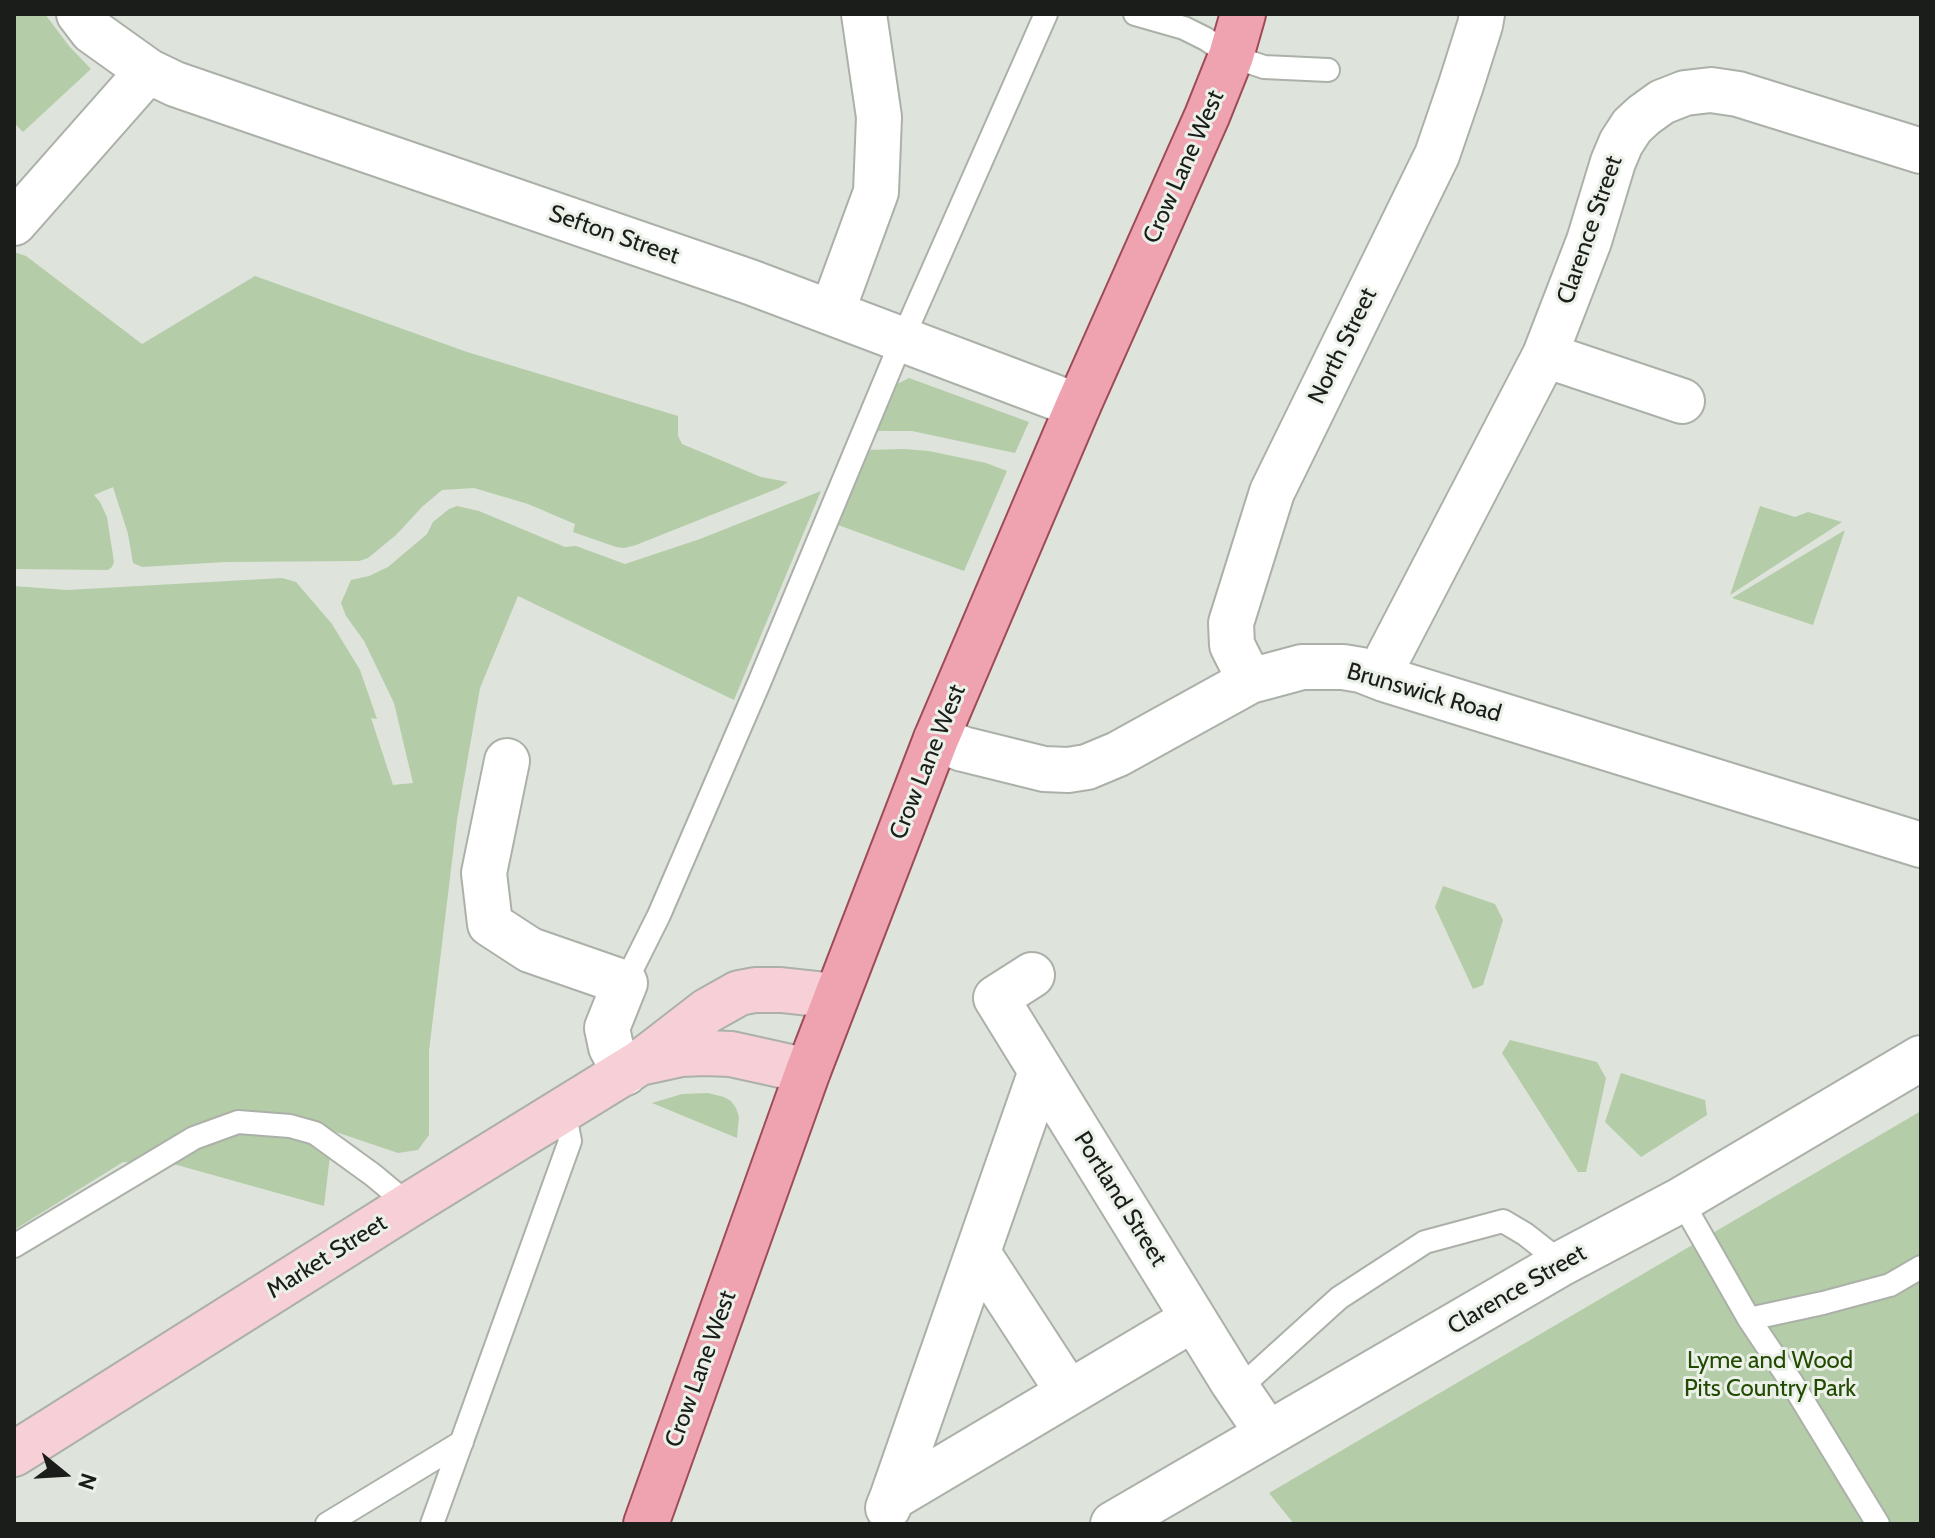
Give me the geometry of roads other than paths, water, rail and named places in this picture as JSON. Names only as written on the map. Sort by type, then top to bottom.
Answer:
[{"type":"main road","name":"Crow Lane West","points":[[646,1524],[808,1071],[936,739],[1078,406],[1207,116],[1231,56],[1243,14]]},
{"type":"street","name":"Sefton Street","points":[[79,14],[92,31],[148,71],[175,84],[750,282],[1078,406]]},
{"type":"street","points":[[832,312],[876,192],[879,117],[864,14]]},
{"type":"street","name":"North Street","points":[[1250,681],[1232,645],[1231,623],[1272,492],[1437,155],[1482,14]]},
{"type":"street","points":[[14,223],[148,71]]},
{"type":"street","name":"Clarence Street","points":[[1384,679],[1388,657],[1545,355],[1589,241],[1613,162],[1632,126],[1662,102],[1685,93],[1711,90],[1738,94],[1921,151]]},
{"type":"street","points":[[1545,355],[1682,401]]},
{"type":"street","name":"Brunswick Road","points":[[936,739],[963,749],[1044,769],[1087,767],[1118,754],[1250,681],[1302,667],[1361,670],[1921,845]]},
{"type":"street","points":[[507,761],[484,873],[490,924],[530,950],[625,983],[607,1028],[611,1047],[633,1067]]},
{"type":"street","name":"Portland Street","points":[[1032,975],[996,998],[1193,1319],[1268,1434]]},
{"type":"street","name":"Market Street","points":[[14,1454],[633,1067],[707,1011],[739,993],[781,990],[836,996]]},
{"type":"street","name":"Market Street","points":[[633,1067],[681,1054],[705,1053],[731,1054],[808,1071]]},
{"type":"street","name":"Clarence Street","points":[[1113,1524],[1562,1263],[1681,1200],[1921,1058]]},
{"type":"street","points":[[887,1511],[1041,1071]]},
{"type":"street","points":[[978,1253],[1069,1393]]},
{"type":"street","points":[[887,1511],[1069,1393],[1193,1319]]},
{"type":"lane","points":[[625,983],[659,915],[902,340],[1046,14]]},
{"type":"lane","points":[[1135,14],[1184,28],[1231,56],[1264,67],[1328,70]]},
{"type":"lane","points":[[432,1524],[570,1141],[564,1110]]},
{"type":"lane","points":[[14,1246],[194,1138],[238,1122],[290,1126],[315,1133],[409,1205]]},
{"type":"lane","points":[[1681,1200],[1749,1319],[1878,1524]]},
{"type":"lane","points":[[1232,1381],[1254,1375],[1339,1298],[1425,1242],[1503,1221],[1562,1263]]},
{"type":"lane","points":[[1749,1319],[1890,1285],[1921,1267]]},
{"type":"lane","points":[[327,1524],[462,1442]]},
{"type":"park label","name":"Lyme and Wood Pits Country Park","points":[[1770,1375]]}]
